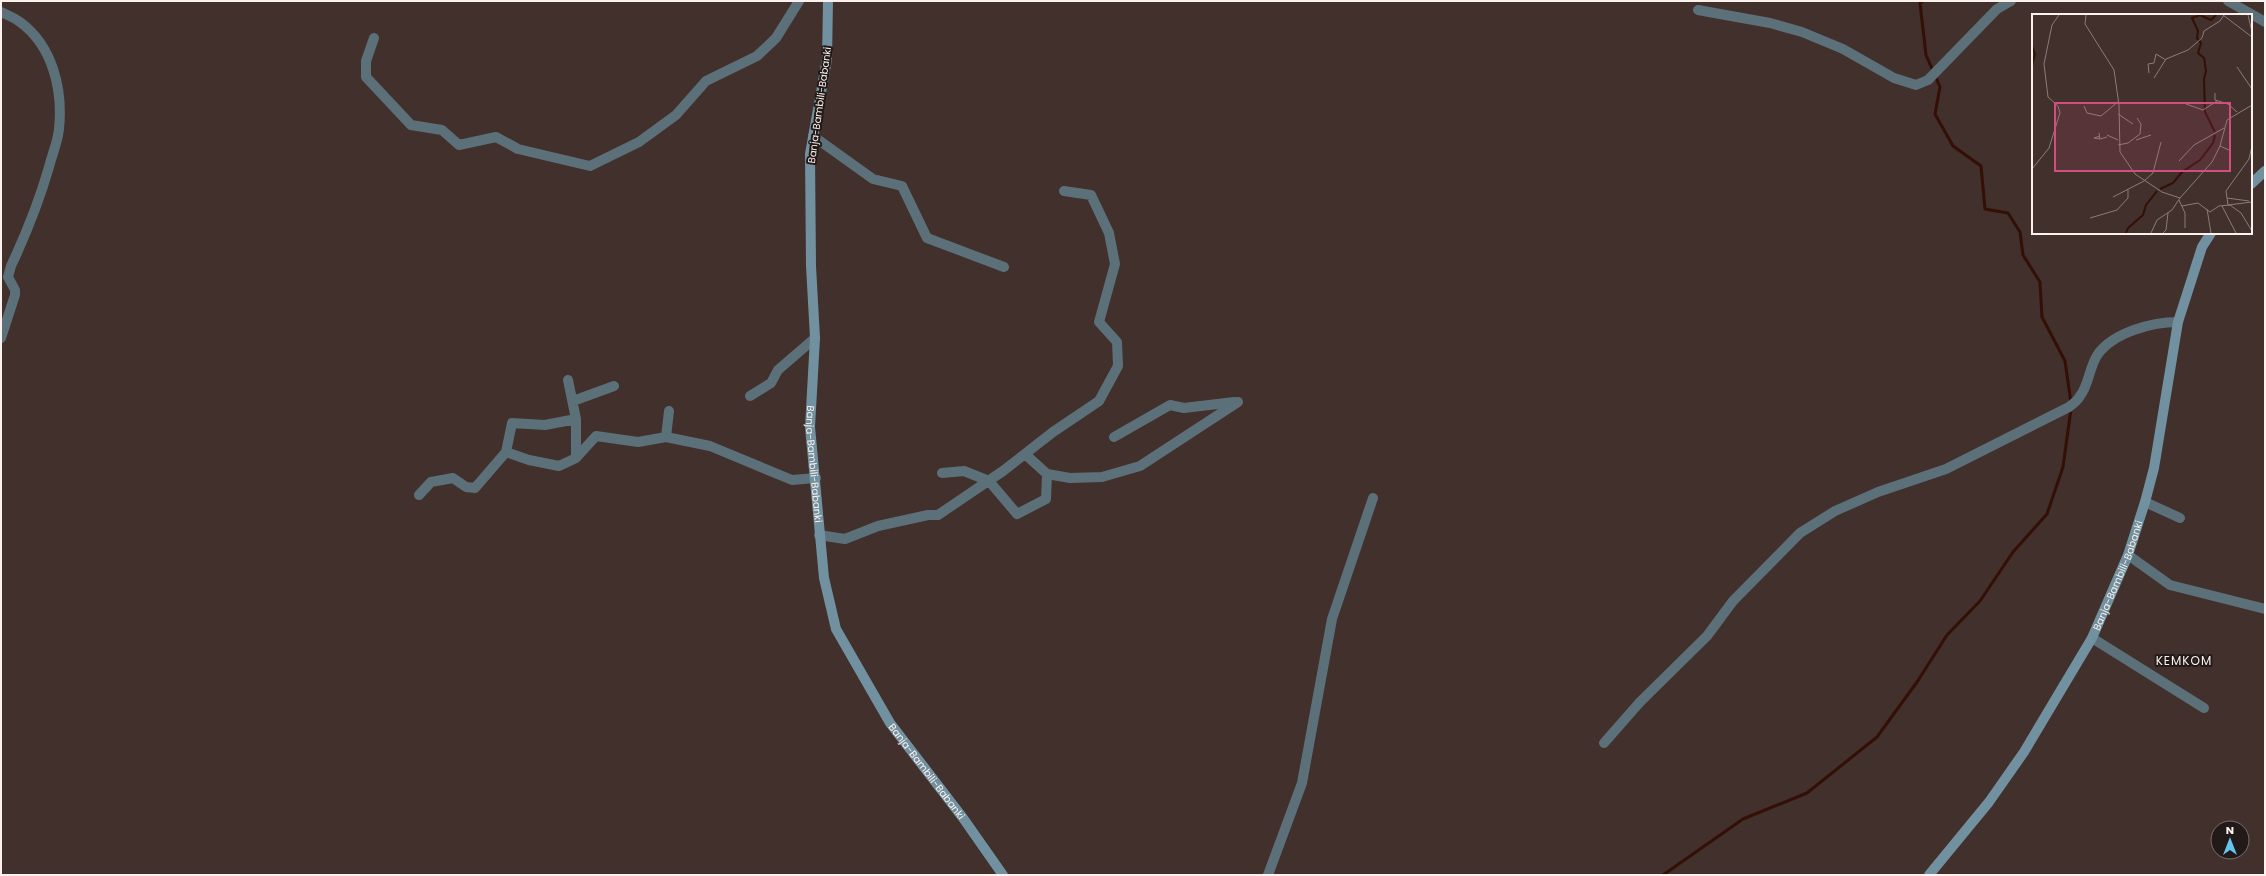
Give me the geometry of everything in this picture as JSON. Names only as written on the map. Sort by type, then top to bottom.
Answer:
[{"type":"street","points":[[374,38],[366,61],[366,77],[411,125],[442,130],[459,145],[496,137],[518,149],[590,166],[638,142],[676,115],[706,81],[757,56],[776,38],[799,1]]},
{"type":"street","name":"Banja-Bambili-Babanki","points":[[828,1],[827,59],[810,154],[811,266],[815,338],[810,427],[816,478],[819,535],[824,578],[836,629],[890,723],[963,818],[1003,875]]},
{"type":"street","points":[[1698,10],[1770,23],[1802,32],[1843,49],[1894,78],[1916,85],[1928,80],[1997,9],[2011,1]]},
{"type":"street","points":[[2228,1],[2251,14]]},
{"type":"street","points":[[1,12],[20,22],[36,39],[52,66],[58,82],[60,101],[59,130],[38,206],[11,266],[8,277],[15,290],[15,295],[1,338]]},
{"type":"street","points":[[2252,15],[2265,22]]},
{"type":"street","points":[[813,136],[873,180],[902,186],[928,238],[1004,267]]},
{"type":"street","points":[[2252,183],[2265,171]]},
{"type":"street","points":[[819,535],[845,539],[878,526],[928,515],[938,515],[989,481],[1099,401],[1118,366],[1117,342],[1099,322],[1115,264],[1109,233],[1091,195],[1064,191]]},
{"type":"street","name":"Banja-Bambili-Babanki","points":[[1929,875],[1989,802],[2024,752],[2092,638],[2128,555],[2145,502],[2154,468],[2178,322],[2202,247],[2210,234]]},
{"type":"street","points":[[1604,743],[1640,702],[1707,636],[1733,601],[1800,533],[1836,510],[1878,492],[1946,469],[2069,407],[2081,396],[2099,354],[2118,337],[2162,322],[2178,322]]},
{"type":"street","points":[[750,396],[771,383],[778,370],[815,338]]},
{"type":"street","points":[[568,380],[576,419],[576,458]]},
{"type":"street","points":[[573,401],[614,386]]},
{"type":"street","points":[[1025,454],[1047,474],[1070,478],[1102,478],[1140,466],[1238,402],[1184,408],[1170,405],[1114,437]]},
{"type":"street","points":[[666,437],[669,411]]},
{"type":"street","points":[[419,495],[431,482],[453,478],[466,487],[475,488],[506,452],[512,423],[545,425],[576,419]]},
{"type":"street","points":[[506,452],[529,460],[559,466],[576,458],[596,436],[638,442],[666,437],[710,446],[792,480],[816,478]]},
{"type":"street","points":[[942,473],[964,471],[989,481],[1017,514],[1046,499],[1047,474]]},
{"type":"street","points":[[1268,875],[1302,783],[1332,619],[1373,498]]},
{"type":"street","points":[[2145,502],[2180,518]]},
{"type":"street","points":[[2128,555],[2170,585],[2265,609]]},
{"type":"street","points":[[2092,638],[2204,708]]},
{"type":"waterway","points":[[1923,1],[1920,3],[1926,55],[1940,87],[1935,114],[1953,146],[1981,166],[1985,209],[2008,213],[2020,232],[2023,255],[2040,282],[2042,317],[2065,361],[2071,403]]},
{"type":"waterway","points":[[1663,875],[1743,819],[1807,793],[1877,737],[1917,682],[1947,635],[1980,601],[2013,552],[2047,514],[2063,467],[2071,409]]},
{"type":"district","name":"KEMKOM","points":[[2184,661]]}]
